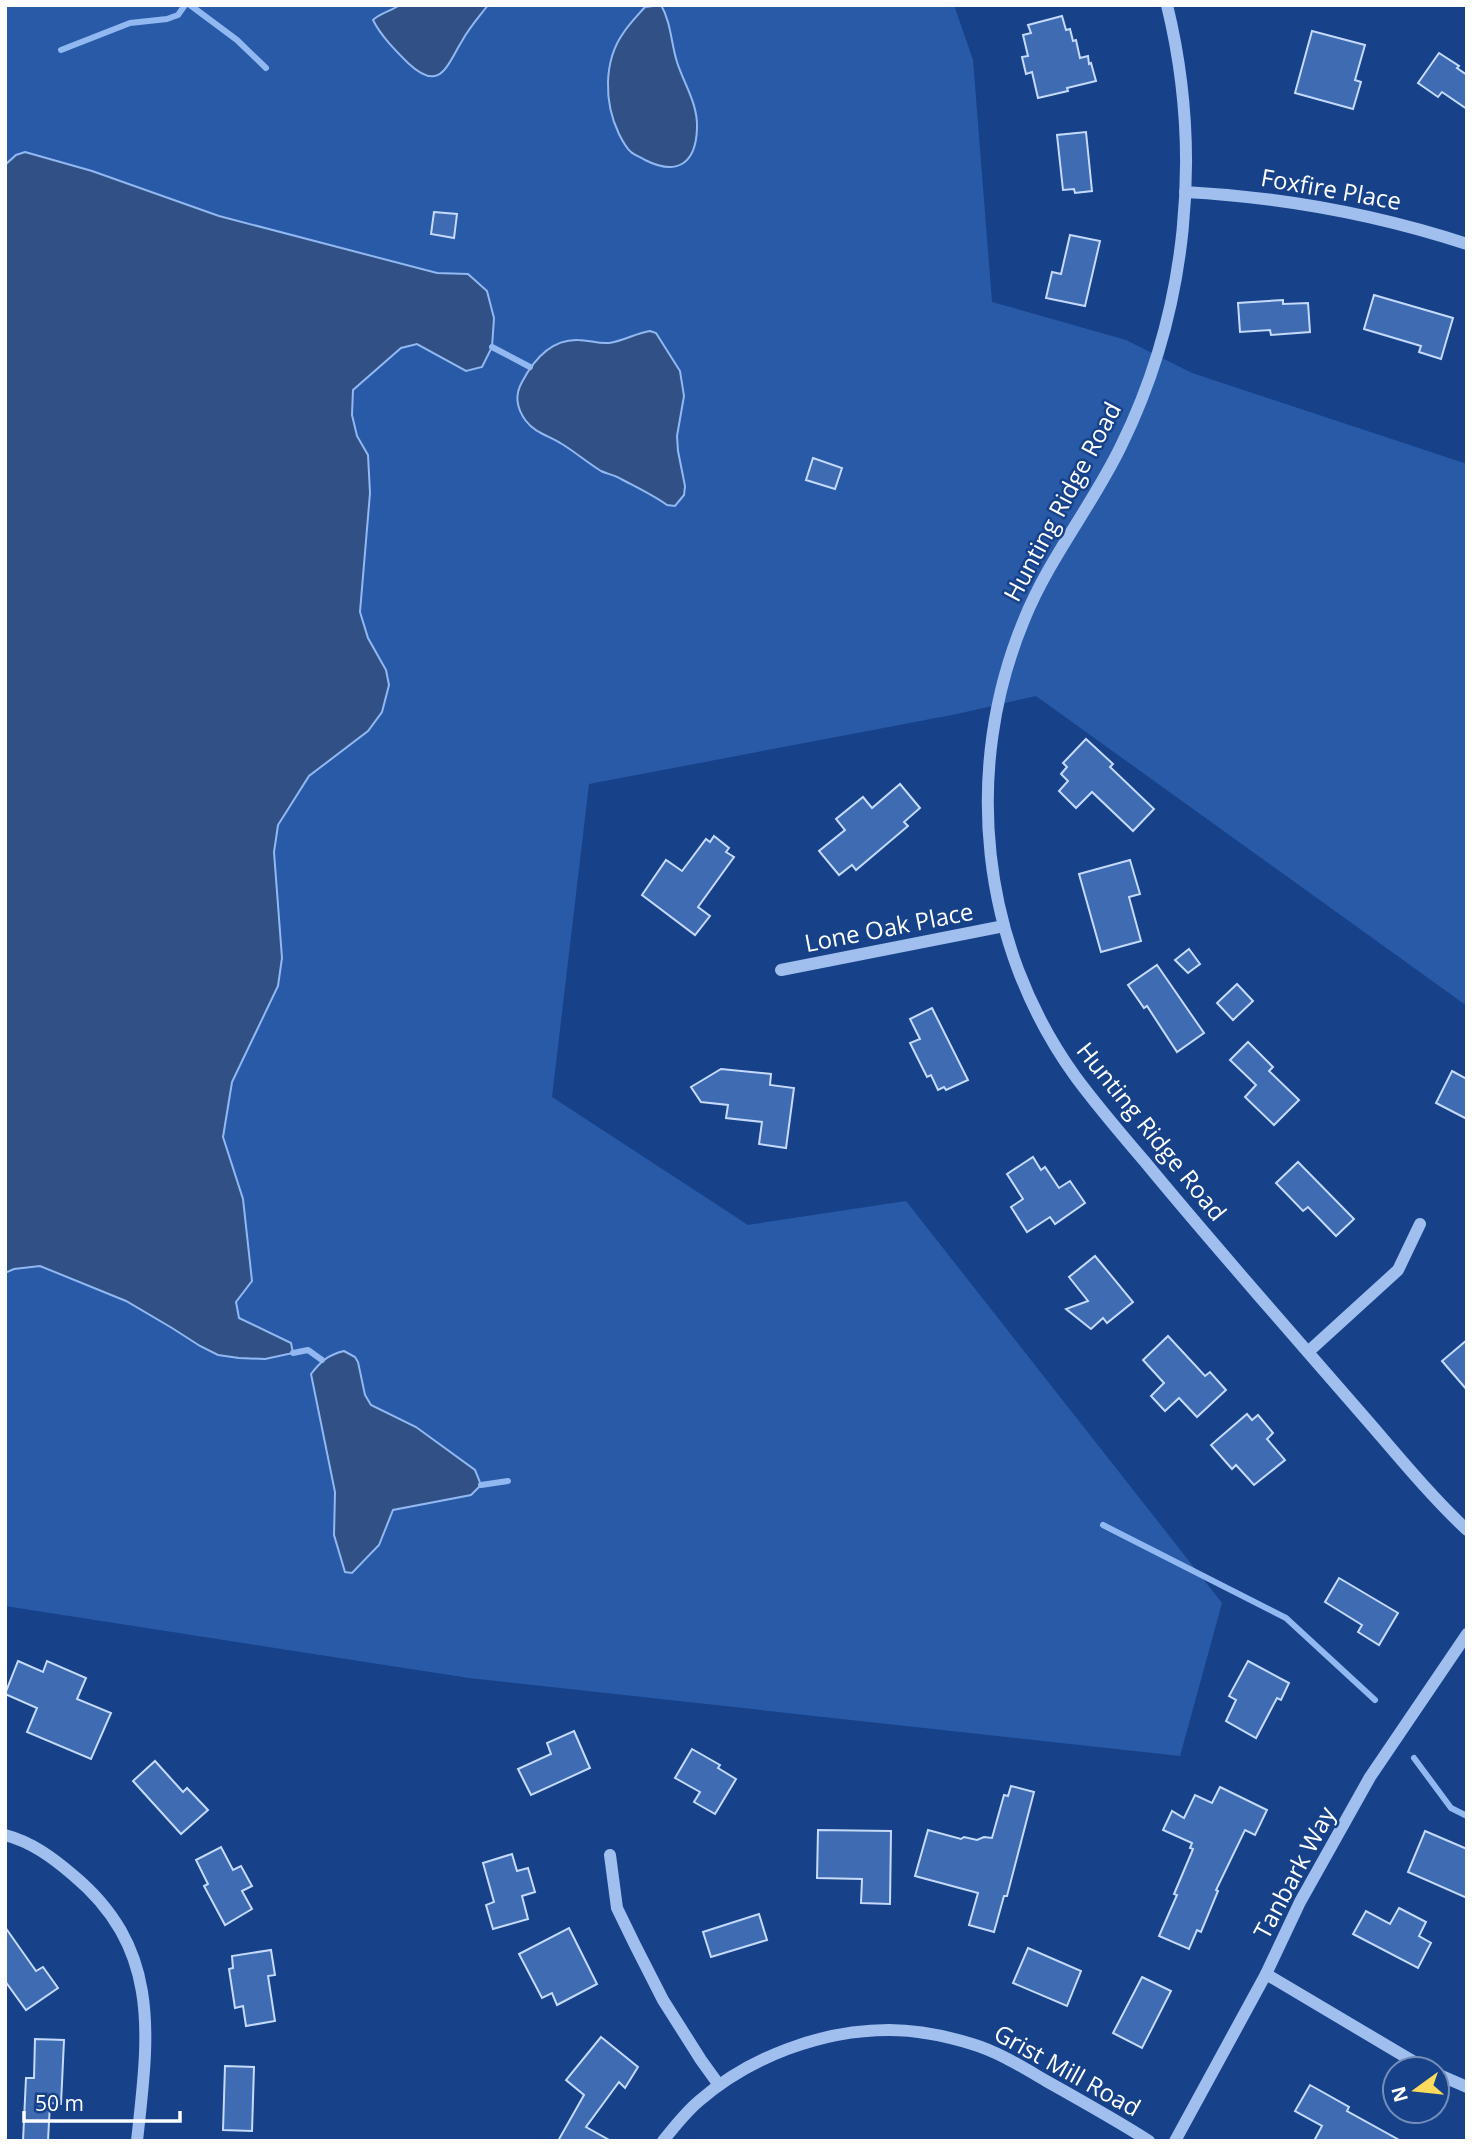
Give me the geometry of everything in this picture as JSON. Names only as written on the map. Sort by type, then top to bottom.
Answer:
[{"type":"street","name":"Hunting Ridge Road","points":[[1167,5],[1183,102],[1185,192],[1176,281],[1165,332],[1140,405],[1096,494],[1045,575],[1024,619],[1012,653],[999,698],[989,757],[987,817],[991,860],[1004,926],[1013,954],[1035,1007],[1074,1074],[1110,1121],[1308,1353],[1422,1485],[1467,1530]]},
{"type":"street","name":"Foxfire Place","points":[[1185,192],[1254,197],[1352,212],[1413,226],[1467,244]]},
{"type":"street","name":"Lone Oak Place","points":[[781,970],[1004,926]]},
{"type":"street","points":[[1308,1353],[1398,1270],[1420,1224]]},
{"type":"street","name":"Tanbark Way","points":[[1175,2141],[1266,1974],[1300,1902],[1376,1768],[1467,1634]]},
{"type":"street","points":[[5,1835],[17,1838],[49,1855],[83,1884],[111,1916],[130,1948],[142,1982],[146,2023],[146,2062],[137,2141]]},
{"type":"street","points":[[610,1855],[617,1908],[663,2000],[719,2085]]},
{"type":"street","points":[[1266,1974],[1402,2055]]},
{"type":"street","name":"Grist Mill Road","points":[[663,2141],[696,2104],[719,2085],[766,2058],[848,2033],[891,2030],[974,2044],[1010,2060],[1149,2141]]},
{"type":"shaded area","points":[[5,5],[954,5],[973,60],[992,302],[1126,340],[1192,373],[1467,464],[1467,1006],[1036,696],[957,714],[589,784],[552,1097],[748,1225],[906,1201],[1222,1603],[1180,1756],[469,1678],[5,1606]]},
{"type":"shaded area","points":[[400,5],[488,5],[441,73],[428,76],[419,72],[393,48],[373,20]]},
{"type":"shaded area","points":[[661,5],[697,119],[696,140],[689,158],[683,164],[666,167],[645,160],[629,150],[614,122],[608,96],[609,69],[617,43],[645,7]]},
{"type":"shaded area","points":[[25,152],[92,171],[219,216],[437,273],[468,274],[487,291],[494,318],[492,347],[482,367],[466,371],[417,344],[401,348],[353,390],[352,415],[357,436],[368,455],[370,493],[360,612],[368,638],[386,670],[389,685],[382,712],[368,731],[309,776],[278,825],[274,852],[282,958],[278,986],[232,1082],[223,1137],[243,1199],[252,1281],[236,1302],[239,1318],[291,1343],[293,1353],[265,1359],[218,1355],[126,1301],[40,1266],[14,1269],[5,1273],[5,165],[16,155]]},
{"type":"shaded area","points":[[650,331],[656,333],[680,371],[684,396],[677,436],[685,486],[684,495],[675,506],[667,505],[601,471],[562,444],[534,429],[523,416],[518,402],[518,392],[526,374],[537,359],[551,347],[559,343],[582,340],[609,343]]},
{"type":"shaded area","points":[[344,1351],[358,1362],[365,1395],[371,1405],[416,1427],[475,1470],[481,1485],[471,1495],[393,1510],[379,1545],[352,1573],[345,1572],[334,1535],[335,1492],[311,1374],[325,1359]]},
{"type":"building","points":[[1062,16],[1066,30],[1070,29],[1073,41],[1076,40],[1080,58],[1088,56],[1096,81],[1038,98],[1032,72],[1026,74],[1022,57],[1028,56],[1023,35],[1031,33],[1028,25]]},
{"type":"building","points":[[1312,31],[1365,45],[1355,80],[1361,82],[1353,109],[1295,93]]},
{"type":"building","points":[[1439,53],[1459,66],[1457,68],[1467,75],[1467,109],[1442,92],[1438,97],[1418,83]]},
{"type":"building","points":[[1086,132],[1092,191],[1075,193],[1074,189],[1063,190],[1057,135]]},
{"type":"building","points":[[434,212],[457,214],[454,238],[431,234]]},
{"type":"building","points":[[1070,235],[1100,241],[1085,306],[1046,298],[1052,272],[1061,274]]},
{"type":"building","points":[[1374,295],[1453,318],[1441,359],[1419,352],[1421,346],[1364,329]]},
{"type":"building","points":[[1283,300],[1283,304],[1308,303],[1310,332],[1271,335],[1270,330],[1240,332],[1238,303]]},
{"type":"building","points":[[813,458],[842,468],[835,489],[806,480]]},
{"type":"building","points":[[1086,739],[1113,764],[1110,767],[1154,809],[1133,831],[1092,792],[1076,808],[1059,791],[1068,781],[1061,774],[1067,767],[1063,763]]},
{"type":"building","points":[[900,784],[920,808],[904,822],[908,826],[856,870],[852,865],[839,875],[819,851],[845,830],[836,819],[863,797],[872,808]]},
{"type":"building","points":[[714,836],[729,848],[726,852],[734,857],[698,907],[710,916],[695,935],[642,895],[666,860],[682,871],[706,839],[710,842]]},
{"type":"building","points":[[1130,860],[1140,894],[1129,897],[1141,941],[1101,952],[1079,874]]},
{"type":"building","points":[[1189,949],[1200,964],[1188,973],[1175,960]]},
{"type":"building","points":[[1157,965],[1204,1033],[1177,1052],[1147,1006],[1144,1008],[1128,985]]},
{"type":"building","points":[[1237,984],[1253,1001],[1233,1020],[1217,1003]]},
{"type":"building","points":[[932,1008],[968,1080],[946,1090],[944,1087],[938,1090],[931,1075],[927,1077],[910,1043],[920,1039],[910,1019]]},
{"type":"building","points":[[1248,1042],[1273,1067],[1269,1071],[1299,1100],[1274,1125],[1245,1097],[1256,1085],[1230,1060]]},
{"type":"building","points":[[721,1069],[771,1074],[770,1085],[794,1088],[786,1148],[759,1144],[762,1122],[726,1118],[728,1105],[701,1102],[691,1087]]},
{"type":"building","points":[[1452,1071],[1467,1079],[1467,1119],[1436,1103]]},
{"type":"building","points":[[1033,1157],[1041,1170],[1045,1167],[1059,1188],[1070,1181],[1085,1203],[1055,1224],[1050,1217],[1027,1232],[1011,1207],[1023,1199],[1007,1174]]},
{"type":"building","points":[[1298,1162],[1354,1219],[1336,1236],[1308,1207],[1303,1211],[1276,1183]]},
{"type":"building","points":[[1095,1256],[1133,1302],[1107,1323],[1103,1318],[1091,1329],[1066,1309],[1088,1301],[1069,1277]]},
{"type":"building","points":[[1168,1336],[1205,1376],[1210,1372],[1226,1390],[1197,1417],[1179,1398],[1165,1411],[1151,1396],[1164,1383],[1143,1360]]},
{"type":"building","points":[[1467,1340],[1467,1390],[1442,1361]]},
{"type":"building","points":[[1247,1414],[1252,1420],[1258,1415],[1273,1433],[1267,1439],[1285,1460],[1254,1485],[1236,1465],[1232,1469],[1211,1445]]},
{"type":"building","points":[[1339,1578],[1398,1613],[1379,1645],[1358,1632],[1362,1625],[1325,1602]]},
{"type":"building","points":[[18,1661],[43,1672],[47,1661],[86,1678],[77,1699],[111,1713],[91,1759],[27,1732],[37,1708],[5,1694]]},
{"type":"building","points":[[1248,1661],[1289,1683],[1281,1700],[1277,1698],[1256,1738],[1226,1721],[1236,1700],[1229,1696]]},
{"type":"building","points":[[574,1731],[590,1768],[531,1795],[518,1769],[551,1754],[547,1743]]},
{"type":"building","points":[[692,1749],[720,1765],[718,1768],[736,1779],[715,1814],[694,1802],[700,1792],[675,1778]]},
{"type":"building","points":[[155,1761],[183,1792],[187,1788],[208,1810],[181,1834],[133,1781]]},
{"type":"building","points":[[1011,1786],[1034,1792],[1007,1896],[1004,1896],[994,1932],[969,1925],[978,1893],[915,1876],[928,1830],[961,1839],[992,1838],[1004,1795],[1008,1796]]},
{"type":"building","points":[[1220,1787],[1267,1810],[1255,1835],[1245,1830],[1216,1890],[1218,1891],[1201,1932],[1197,1930],[1189,1949],[1159,1936],[1193,1849],[1190,1848],[1192,1843],[1163,1830],[1172,1811],[1184,1818],[1195,1795],[1212,1803]]},
{"type":"building","points":[[818,1830],[891,1831],[890,1904],[861,1903],[862,1879],[817,1878]]},
{"type":"building","points":[[1425,1831],[1467,1849],[1467,1898],[1408,1872]]},
{"type":"building","points":[[221,1847],[233,1870],[241,1866],[252,1886],[242,1891],[252,1909],[225,1925],[204,1886],[208,1884],[196,1860]]},
{"type":"building","points":[[512,1854],[517,1871],[528,1868],[535,1892],[522,1896],[528,1919],[493,1929],[486,1905],[494,1902],[483,1863]]},
{"type":"building","points":[[1399,1908],[1426,1922],[1419,1936],[1431,1943],[1418,1968],[1353,1934],[1366,1911],[1390,1924]]},
{"type":"building","points":[[759,1914],[767,1940],[711,1957],[703,1932]]},
{"type":"building","points":[[5,1927],[36,1971],[43,1967],[58,1988],[26,2010],[5,1981]]},
{"type":"building","points":[[569,1928],[597,1984],[557,2005],[552,1993],[542,1998],[519,1954]]},
{"type":"building","points":[[1028,1948],[1081,1971],[1067,2006],[1013,1983]]},
{"type":"building","points":[[271,1950],[275,1975],[268,1976],[275,2021],[246,2026],[243,2006],[235,2008],[229,1969],[233,1968],[232,1956]]},
{"type":"building","points":[[1142,1977],[1171,1991],[1142,2048],[1113,2033]]},
{"type":"building","points":[[601,2037],[638,2067],[625,2088],[619,2082],[586,2127],[611,2141],[558,2141],[584,2095],[566,2080]]},
{"type":"building","points":[[35,2039],[64,2040],[61,2104],[50,2103],[48,2141],[23,2141],[26,2078],[34,2078]]},
{"type":"building","points":[[225,2066],[254,2067],[252,2131],[223,2130]]},
{"type":"building","points":[[1310,2085],[1349,2107],[1347,2111],[1401,2141],[1314,2141],[1322,2126],[1295,2111]]},
{"type":"waterway","points":[[61,50],[130,23],[167,19],[178,15],[185,5]]},
{"type":"waterway","points":[[190,5],[237,40],[266,68]]},
{"type":"waterway","points":[[492,347],[530,367]]},
{"type":"waterway","points":[[293,1353],[308,1350],[322,1360]]},
{"type":"waterway","points":[[481,1485],[508,1481]]},
{"type":"waterway","points":[[1103,1525],[1286,1618],[1375,1700]]},
{"type":"waterway","points":[[1414,1758],[1451,1808],[1467,1816]]}]
